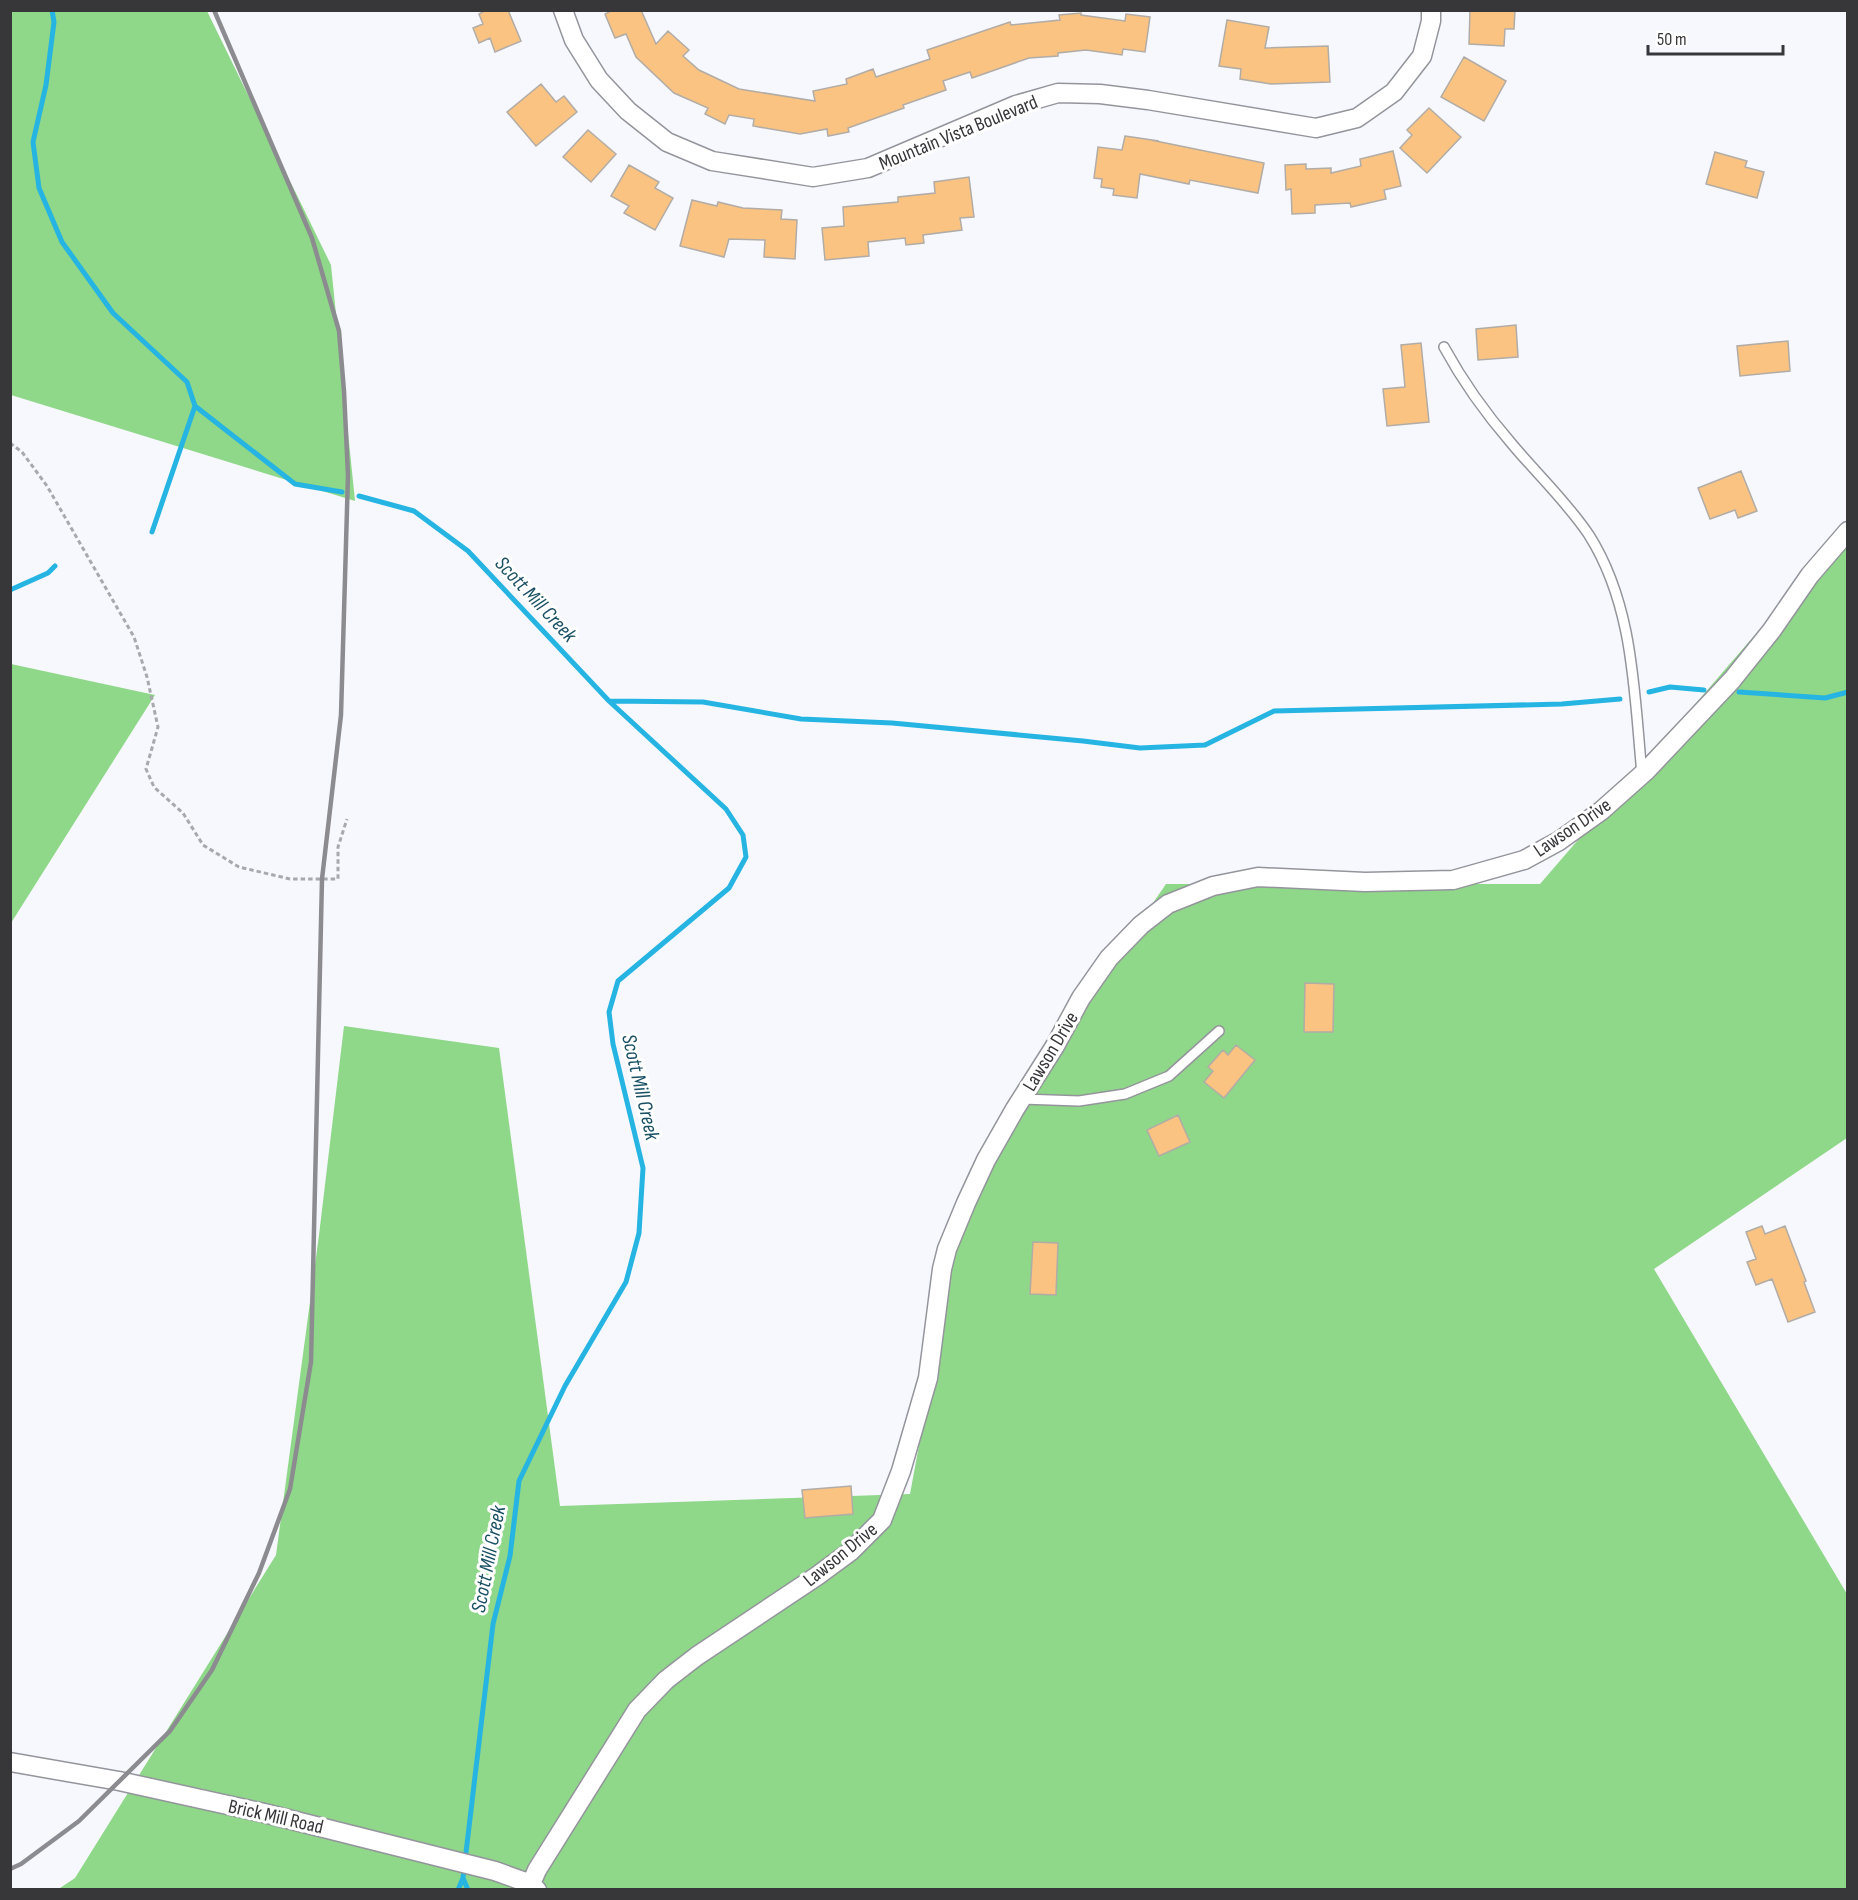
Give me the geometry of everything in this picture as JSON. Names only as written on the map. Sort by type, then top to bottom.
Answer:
[{"type":"street","name":"Mountain Vista Boulevard","points":[[562,10],[574,40],[599,80],[628,111],[667,142],[712,161],[813,177],[868,168],[1016,105],[1058,93],[1100,94],[1148,100],[1316,128],[1357,118],[1394,92],[1422,56],[1431,21],[1431,10]]},
{"type":"street","name":"Lawson Drive","points":[[534,1887],[537,1870],[637,1710],[666,1680],[697,1656],[851,1551],[882,1520],[902,1471],[928,1378],[942,1269],[947,1249],[986,1160],[1055,1046],[1081,998],[1109,958],[1141,925],[1168,904],[1213,886],[1258,877],[1365,882],[1453,880],[1524,860],[1559,841],[1601,811],[1642,774],[1732,680],[1772,630],[1810,575],[1848,531]]},
{"type":"street","name":"Brick Mill Road","points":[[10,1762],[119,1781],[264,1813],[477,1866],[534,1887]]},
{"type":"lane","points":[[1444,347],[1461,378],[1511,443],[1549,485],[1589,535],[1613,582],[1630,646],[1642,774]]},
{"type":"lane","points":[[1022,1099],[1079,1101],[1125,1094],[1169,1076],[1219,1031]]},
{"type":"path","points":[[10,443],[22,452],[47,486],[134,637],[147,677],[158,726],[146,769],[154,787],[183,813],[203,845],[239,867],[290,879],[338,879],[338,847],[347,819]]},
{"type":"green space","points":[[10,11],[207,11],[331,265],[355,501],[11,395]]},
{"type":"green space","points":[[1847,528],[1847,1138],[1654,1269],[1847,1594],[1847,1889],[57,1890],[75,1878],[276,1555],[319,1235],[344,1026],[499,1048],[560,1506],[910,1494],[970,1170],[1166,884],[1540,884]]},
{"type":"green space","points":[[10,664],[155,695],[11,923]]},
{"type":"building","points":[[486,10],[508,10],[521,41],[495,52],[490,38],[479,43],[473,28],[483,24],[479,14]]},
{"type":"building","points":[[613,10],[641,10],[656,44],[668,31],[689,50],[683,56],[699,70],[739,89],[815,101],[813,91],[847,84],[846,79],[873,69],[876,77],[930,59],[927,50],[1010,22],[1011,25],[1060,20],[1059,15],[1081,13],[1081,15],[1125,21],[1126,14],[1150,17],[1145,52],[1123,49],[1122,55],[1086,50],[1058,53],[1058,56],[1029,58],[972,78],[970,72],[943,81],[946,90],[848,128],[849,132],[828,136],[827,129],[800,134],[753,126],[754,119],[729,115],[725,124],[705,114],[708,108],[674,93],[636,57],[626,34],[615,38],[605,14]]},
{"type":"building","points":[[1470,10],[1515,10],[1514,29],[1505,29],[1504,46],[1469,44]]},
{"type":"building","points":[[1227,20],[1269,27],[1265,48],[1328,46],[1330,82],[1271,84],[1240,79],[1241,69],[1219,66]]},
{"type":"building","points":[[1464,57],[1506,81],[1484,121],[1441,97]]},
{"type":"building","points":[[541,84],[556,102],[564,96],[577,112],[536,146],[507,112]]},
{"type":"building","points":[[1429,108],[1461,137],[1427,173],[1400,148],[1412,135],[1407,130]]},
{"type":"building","points":[[588,130],[616,154],[591,182],[563,157]]},
{"type":"building","points":[[1125,136],[1264,163],[1258,193],[1190,180],[1189,184],[1140,174],[1137,198],[1113,195],[1114,189],[1101,187],[1102,179],[1094,178],[1098,147],[1122,150]]},
{"type":"building","points":[[1393,151],[1401,186],[1384,190],[1386,199],[1351,207],[1350,203],[1315,205],[1315,213],[1292,214],[1291,189],[1286,190],[1285,165],[1306,164],[1306,169],[1331,168],[1331,173],[1361,166],[1360,159]]},
{"type":"building","points":[[1715,152],[1747,161],[1745,167],[1764,172],[1757,198],[1706,184]]},
{"type":"building","points":[[629,165],[659,182],[655,188],[673,198],[655,230],[624,213],[629,206],[611,196]]},
{"type":"building","points":[[969,177],[974,217],[960,218],[962,230],[923,235],[924,243],[906,245],[905,238],[868,242],[869,256],[825,260],[822,228],[844,226],[843,207],[898,202],[898,197],[935,193],[934,182]]},
{"type":"building","points":[[692,200],[717,206],[718,202],[743,208],[782,210],[781,219],[797,220],[795,259],[764,257],[765,240],[729,239],[724,257],[680,246]]},
{"type":"building","points":[[1516,325],[1518,357],[1478,360],[1476,329]]},
{"type":"building","points":[[1788,341],[1790,371],[1740,376],[1737,346]]},
{"type":"building","points":[[1421,343],[1429,422],[1387,426],[1383,389],[1405,387],[1401,345]]},
{"type":"building","points":[[1741,471],[1757,511],[1738,518],[1735,510],[1710,519],[1698,488]]},
{"type":"building","points":[[1305,983],[1334,984],[1333,1032],[1304,1032]]},
{"type":"building","points":[[1236,1045],[1255,1060],[1224,1098],[1204,1082],[1213,1071],[1208,1067],[1223,1050],[1228,1055]]},
{"type":"building","points":[[1178,1115],[1190,1142],[1159,1156],[1147,1130]]},
{"type":"building","points":[[1762,1226],[1765,1234],[1785,1226],[1815,1312],[1788,1322],[1772,1279],[1756,1285],[1747,1262],[1756,1259],[1746,1232]]},
{"type":"building","points":[[1033,1242],[1058,1243],[1056,1295],[1030,1294]]},
{"type":"building","points":[[851,1486],[853,1514],[805,1518],[802,1490]]},
{"type":"waterway","name":"Scott Mill Creek","points":[[52,10],[54,22],[46,85],[33,142],[39,188],[62,242],[113,313],[187,382],[195,406],[295,484],[342,492]]},
{"type":"waterway","points":[[152,532],[195,406]]},
{"type":"waterway","name":"Scott Mill Creek","points":[[359,496],[414,511],[468,551],[609,701],[726,809],[743,835],[746,857],[729,888],[618,981],[609,1012],[613,1044],[643,1168],[639,1233],[626,1282],[565,1386],[519,1481],[510,1556],[493,1624],[463,1878],[468,1890]]},
{"type":"waterway","points":[[10,590],[48,573],[55,566]]},
{"type":"waterway","points":[[1649,692],[1670,687],[1704,690]]},
{"type":"waterway","points":[[1739,692],[1825,698],[1848,692]]},
{"type":"waterway","points":[[609,701],[703,702],[801,719],[892,723],[1140,748],[1205,745],[1274,711],[1562,704],[1620,699]]},
{"type":"waterway","points":[[458,1890],[463,1878]]},
{"type":"railway","points":[[10,1869],[21,1864],[79,1821],[170,1731],[212,1670],[259,1573],[290,1489],[311,1362],[322,879],[341,715],[348,475],[344,391],[339,331],[312,238],[214,10]]}]
